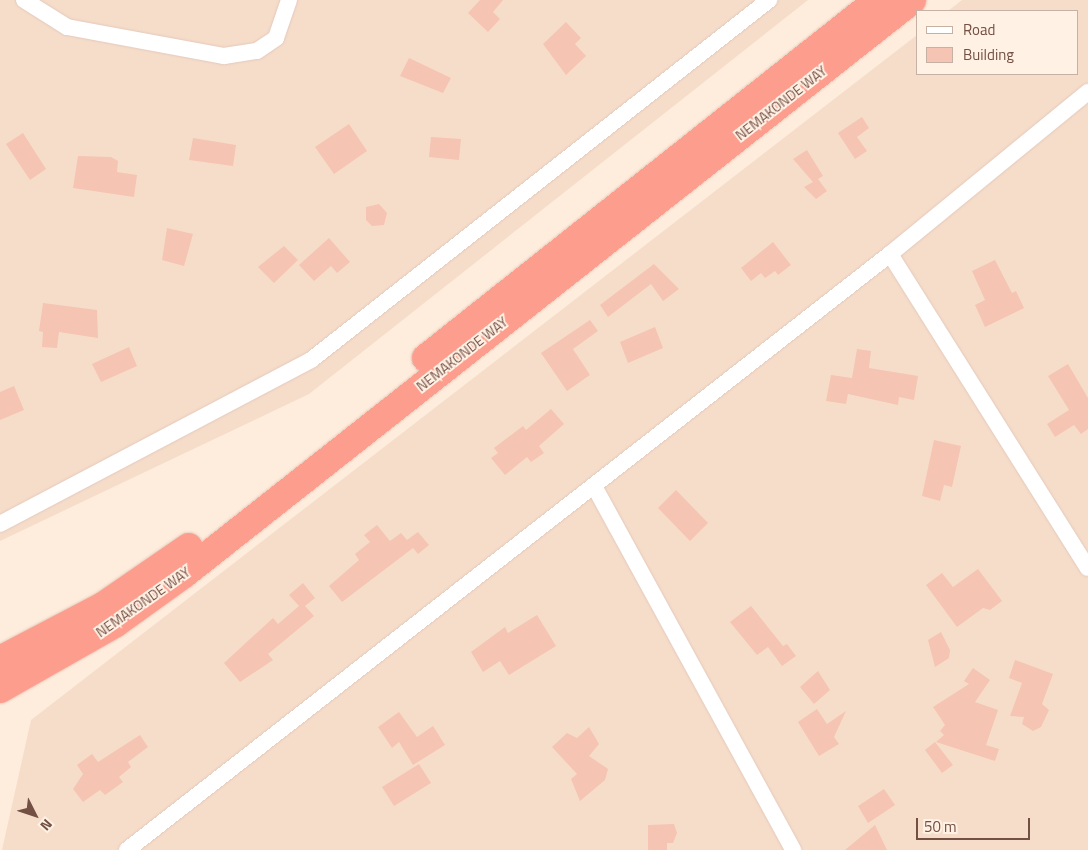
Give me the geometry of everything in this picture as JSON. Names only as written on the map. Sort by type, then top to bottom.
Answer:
[{"type":"highway","name":"NEMAKONDE WAY","points":[[0,660],[103,606],[186,549],[878,0]]},
{"type":"highway","name":"NEMAKONDE WAY","points":[[0,689],[116,623],[184,574],[912,0]]},
{"type":"street","points":[[24,0],[66,27],[224,56],[257,51],[276,38],[289,0]]},
{"type":"street","points":[[0,524],[311,360],[770,0]]},
{"type":"street","points":[[127,850],[890,254],[1088,92]]},
{"type":"street","points":[[890,254],[1088,568]]},
{"type":"street","points":[[594,486],[793,850]]},
{"type":"shaded area","points":[[0,0],[808,0],[309,394],[0,541]]},
{"type":"shaded area","points":[[962,0],[1088,0],[1088,850],[2,850],[31,720],[916,36],[916,75],[1078,75],[1078,10],[949,10]]},
{"type":"building","points":[[480,0],[503,0],[493,12],[500,19],[488,32],[468,13]]},
{"type":"building","points":[[566,22],[581,38],[575,44],[586,56],[566,75],[543,44]]},
{"type":"building","points":[[409,58],[451,78],[443,93],[400,76]]},
{"type":"building","points":[[862,117],[869,128],[857,137],[867,151],[855,159],[838,133]]},
{"type":"building","points":[[349,124],[367,151],[334,174],[315,147]]},
{"type":"building","points":[[23,133],[46,169],[30,180],[6,144]]},
{"type":"building","points":[[431,137],[461,139],[459,160],[429,157]]},
{"type":"building","points":[[193,138],[236,145],[233,166],[189,160]]},
{"type":"building","points":[[807,150],[823,176],[818,179],[827,191],[816,199],[804,187],[813,182],[793,159]]},
{"type":"building","points":[[78,156],[111,157],[118,161],[117,172],[137,175],[134,197],[73,188]]},
{"type":"building","points":[[379,204],[387,213],[384,225],[372,226],[366,220],[366,207]]},
{"type":"building","points":[[167,228],[193,234],[184,266],[162,260]]},
{"type":"building","points":[[329,238],[350,262],[337,273],[331,266],[314,281],[299,265]]},
{"type":"building","points":[[773,242],[791,265],[778,275],[775,271],[765,278],[761,273],[751,281],[741,268]]},
{"type":"building","points":[[284,246],[298,260],[274,283],[258,267]]},
{"type":"building","points":[[995,260],[1012,293],[1016,291],[1024,308],[985,327],[975,305],[985,300],[972,271]]},
{"type":"building","points":[[654,264],[679,289],[663,301],[651,284],[608,317],[600,305]]},
{"type":"building","points":[[43,303],[97,310],[98,338],[59,332],[57,348],[42,347],[43,332],[39,331]]},
{"type":"building","points":[[590,320],[598,331],[573,349],[590,375],[567,391],[541,353]]},
{"type":"building","points":[[655,327],[663,348],[628,363],[620,342]]},
{"type":"building","points":[[129,347],[137,366],[101,382],[92,364]]},
{"type":"building","points":[[857,349],[871,351],[869,368],[918,376],[914,400],[899,397],[898,405],[848,394],[846,404],[826,401],[831,375],[852,378]]},
{"type":"building","points":[[1068,364],[1088,398],[1088,429],[1081,434],[1074,425],[1055,437],[1047,424],[1069,410],[1048,376]]},
{"type":"building","points":[[14,386],[24,410],[0,420],[0,392]]},
{"type":"building","points":[[551,409],[564,424],[539,446],[544,453],[531,462],[527,457],[505,475],[491,458],[498,453],[494,448],[523,426],[526,430]]},
{"type":"building","points":[[934,440],[961,446],[952,487],[944,485],[940,501],[922,496]]},
{"type":"building","points":[[676,490],[708,523],[690,541],[658,508]]},
{"type":"building","points":[[377,525],[390,541],[401,533],[407,540],[418,532],[429,545],[418,554],[413,548],[342,602],[329,586],[359,560],[355,554],[370,542],[364,535]]},
{"type":"building","points":[[978,569],[1002,601],[990,610],[983,608],[957,627],[926,585],[942,573],[953,587]]},
{"type":"building","points":[[303,583],[315,598],[305,606],[314,616],[268,654],[273,660],[240,682],[224,663],[273,618],[278,624],[299,606],[289,595]]},
{"type":"building","points":[[751,606],[783,646],[787,644],[796,656],[782,666],[768,647],[757,655],[730,622]]},
{"type":"building","points":[[537,615],[556,646],[509,675],[500,661],[483,672],[471,652],[505,627],[508,633]]},
{"type":"building","points":[[941,632],[950,650],[949,658],[935,667],[928,640]]},
{"type":"building","points":[[1015,660],[1053,674],[1042,704],[1049,710],[1041,727],[1033,731],[1022,724],[1024,717],[1010,716],[1022,683],[1009,678]]},
{"type":"building","points":[[973,668],[990,680],[975,702],[998,710],[986,745],[999,749],[995,761],[936,742],[944,735],[940,731],[945,725],[933,707],[969,684],[964,681]]},
{"type":"building","points":[[818,671],[830,690],[814,704],[800,687]]},
{"type":"building","points":[[817,709],[827,724],[846,711],[834,737],[839,744],[819,756],[798,722]]},
{"type":"building","points":[[399,712],[417,737],[433,726],[445,745],[413,765],[399,742],[392,748],[378,727]]},
{"type":"building","points":[[589,727],[599,744],[589,756],[608,769],[605,780],[580,801],[571,779],[577,774],[552,747],[567,733],[577,738]]},
{"type":"building","points":[[140,735],[148,747],[128,762],[131,767],[119,777],[123,782],[105,795],[100,790],[83,802],[73,789],[83,774],[77,765],[92,754],[98,762]]},
{"type":"building","points":[[935,742],[953,765],[942,773],[925,750]]},
{"type":"building","points":[[419,764],[431,783],[394,806],[382,787]]},
{"type":"building","points":[[884,789],[895,805],[868,823],[858,806]]},
{"type":"building","points":[[674,824],[677,833],[673,843],[667,843],[667,850],[648,850],[648,825]]},
{"type":"building","points":[[875,825],[887,850],[845,850]]}]
